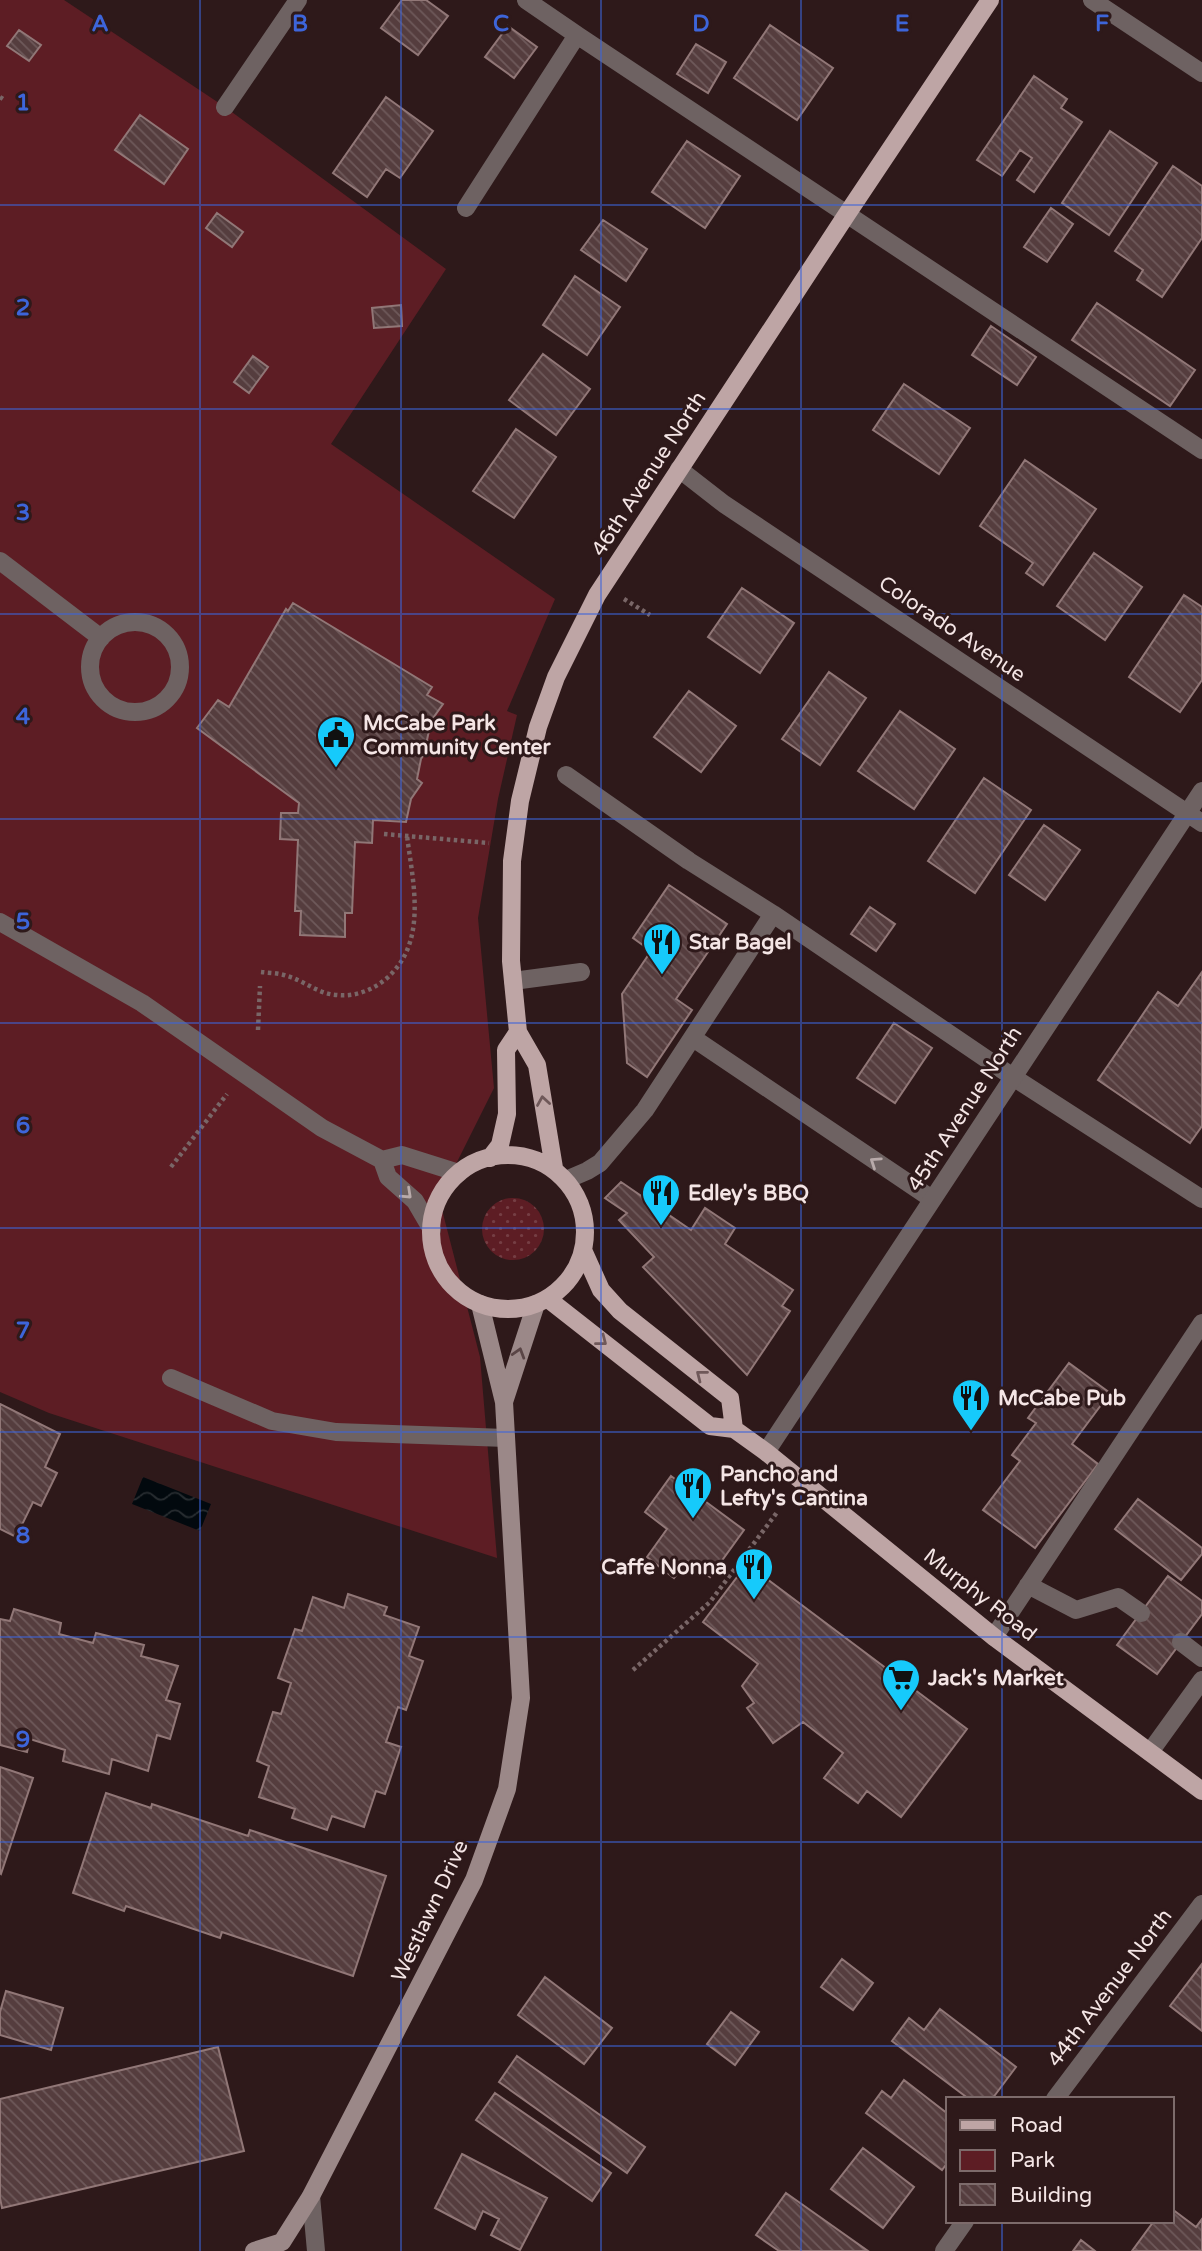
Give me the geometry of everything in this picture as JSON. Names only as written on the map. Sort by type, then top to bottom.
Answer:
[{"type":"main road","name":"46th Avenue North","points":[[560,1174],[537,1065],[518,1032],[513,981],[511,894],[520,801],[531,752],[556,677],[597,595],[990,0]]},
{"type":"main road","name":"46th Avenue North","points":[[490,1158],[500,1145],[507,1114],[506,1050],[518,1032]]},
{"type":"main road","points":[[499,1155],[524,1156],[560,1174],[579,1199],[585,1221],[579,1265],[566,1284],[542,1301],[527,1307],[505,1310],[480,1304],[458,1291],[441,1271],[432,1247],[431,1222],[439,1198],[459,1173],[474,1162],[490,1158],[499,1155]]},
{"type":"main road","points":[[583,1250],[601,1290],[620,1311],[730,1398],[734,1429]]},
{"type":"main road","name":"Murphy Road","points":[[542,1301],[710,1426],[734,1429],[766,1452],[994,1637],[1202,1791]]},
{"type":"street","points":[[225,107],[298,0]]},
{"type":"street","points":[[526,0],[1202,450]]},
{"type":"street","points":[[1092,0],[1202,73]]},
{"type":"street","points":[[466,208],[577,35]]},
{"type":"street","name":"Colorado Avenue","points":[[679,469],[724,504],[1194,818]]},
{"type":"street","points":[[0,561],[101,638]]},
{"type":"street","points":[[128,623],[143,623],[167,636],[180,661],[180,675],[167,699],[155,708],[142,712],[112,706],[100,696],[90,667],[93,651],[101,638],[113,628],[128,623]]},
{"type":"street","points":[[566,775],[1013,1077],[1202,1199]]},
{"type":"street","name":"45th Avenue North","points":[[766,1452],[1013,1077],[1194,818],[1202,791]]},
{"type":"street","points":[[560,1174],[587,1171],[613,1150],[645,1110],[694,1038],[773,914]]},
{"type":"street","points":[[0,922],[142,1003],[322,1128],[382,1160],[402,1155],[459,1173]]},
{"type":"street","points":[[513,981],[581,972]]},
{"type":"street","points":[[694,1038],[932,1199]]},
{"type":"street","points":[[382,1160],[388,1177],[415,1201],[432,1230]]},
{"type":"street","name":"Westlawn Drive","points":[[504,1402],[542,1301]]},
{"type":"street","name":"Westlawn Drive","points":[[254,2251],[282,2242],[311,2196],[474,1880],[507,1788],[521,1698],[504,1402],[480,1304]]},
{"type":"street","points":[[994,1637],[1202,1322]]},
{"type":"street","points":[[172,1378],[272,1421],[336,1432],[506,1438]]},
{"type":"street","points":[[1028,1586],[1076,1610],[1118,1597],[1141,1613]]},
{"type":"street","points":[[1181,1642],[1202,1658]]},
{"type":"street","points":[[1150,1752],[1202,1680]]},
{"type":"street","name":"44th Avenue North","points":[[1057,2097],[1202,1904]]},
{"type":"street","points":[[311,2196],[316,2251]]},
{"type":"street","points":[[944,2251],[964,2223]]},
{"type":"path","points":[[384,834],[514,845]]},
{"type":"path","points":[[261,972],[289,976],[321,991],[340,995],[372,988],[391,974],[406,953],[415,920],[407,836]]},
{"type":"path","points":[[258,1030],[260,986]]},
{"type":"path","points":[[171,1167],[227,1094]]},
{"type":"path","points":[[633,1670],[710,1602],[778,1510]]},
{"type":"green space","points":[[0,0],[64,0],[225,107],[446,269],[331,444],[555,599],[507,711],[517,715],[498,799],[478,918],[494,1088],[439,1198],[480,1357],[497,1558],[49,1413],[0,1392]]},
{"type":"green space","points":[[513,1198],[535,1207],[544,1229],[535,1251],[513,1260],[491,1251],[482,1229],[491,1207]]},
{"type":"water","points":[[143,1477],[211,1504],[200,1531],[132,1504]]},
{"type":"building","points":[[402,0],[426,0],[448,16],[418,55],[381,28]]},
{"type":"building","points":[[770,25],[833,68],[797,120],[734,78]]},
{"type":"building","points":[[508,26],[537,47],[514,78],[485,57]]},
{"type":"building","points":[[19,30],[41,45],[29,61],[7,46]]},
{"type":"building","points":[[696,44],[726,62],[708,93],[677,74]]},
{"type":"building","points":[[1034,76],[1067,99],[1061,108],[1082,122],[1034,192],[1017,180],[1032,158],[1020,150],[1002,176],[977,160]]},
{"type":"building","points":[[386,97],[433,131],[400,178],[386,169],[367,197],[333,173]]},
{"type":"building","points":[[140,115],[188,149],[164,184],[115,150]]},
{"type":"building","points":[[1110,131],[1157,163],[1109,235],[1062,203]]},
{"type":"building","points":[[687,141],[740,176],[705,228],[652,192]]},
{"type":"building","points":[[1173,166],[1202,186],[1202,238],[1162,297],[1137,280],[1143,270],[1115,251]]},
{"type":"building","points":[[1051,208],[1073,224],[1047,262],[1024,247]]},
{"type":"building","points":[[217,213],[243,232],[232,247],[206,228]]},
{"type":"building","points":[[603,220],[647,249],[626,281],[581,250]]},
{"type":"building","points":[[575,276],[620,307],[587,355],[543,325]]},
{"type":"building","points":[[1097,303],[1195,370],[1170,406],[1072,340]]},
{"type":"building","points":[[401,305],[402,326],[374,328],[372,308]]},
{"type":"building","points":[[991,326],[1036,357],[1017,385],[972,355]]},
{"type":"building","points":[[543,354],[590,389],[556,435],[509,400]]},
{"type":"building","points":[[253,356],[268,367],[249,393],[234,382]]},
{"type":"building","points":[[904,384],[970,428],[939,474],[873,430]]},
{"type":"building","points":[[516,429],[556,457],[514,518],[473,491]]},
{"type":"building","points":[[1025,460],[1096,509],[1043,585],[1026,573],[1033,563],[980,526]]},
{"type":"building","points":[[1094,553],[1142,587],[1105,640],[1057,606]]},
{"type":"building","points":[[742,588],[794,623],[760,673],[708,637]]},
{"type":"building","points":[[1184,595],[1202,607],[1202,680],[1180,712],[1129,677]]},
{"type":"building","name":"McCabe Park Community Center","points":[[293,603],[432,687],[427,695],[443,704],[431,721],[427,740],[431,744],[421,759],[417,779],[422,783],[411,799],[406,822],[373,820],[372,843],[355,842],[352,913],[345,913],[345,937],[300,935],[301,911],[295,911],[298,840],[280,839],[281,813],[298,813],[299,803],[197,728],[218,700],[229,707],[286,609],[288,611]]},
{"type":"building","points":[[829,672],[866,698],[820,765],[782,739]]},
{"type":"building","points":[[689,691],[736,726],[701,772],[654,737]]},
{"type":"building","points":[[900,711],[955,749],[914,809],[858,771]]},
{"type":"building","points":[[984,778],[1031,810],[975,893],[928,861]]},
{"type":"building","points":[[1044,825],[1080,850],[1045,900],[1009,875]]},
{"type":"building","points":[[669,885],[727,924],[676,999],[692,1010],[647,1077],[627,1063],[622,994],[651,951],[633,938]]},
{"type":"building","points":[[870,907],[895,924],[876,951],[851,934]]},
{"type":"building","points":[[1202,972],[1202,1126],[1190,1143],[1098,1080],[1158,992],[1178,1006]]},
{"type":"building","points":[[894,1023],[932,1048],[895,1103],[857,1078]]},
{"type":"building","points":[[621,1182],[691,1230],[705,1208],[735,1228],[725,1244],[793,1290],[782,1306],[790,1311],[747,1375],[643,1267],[654,1257],[619,1220],[627,1213],[605,1198]]},
{"type":"building","points":[[1069,1363],[1110,1393],[1072,1444],[1098,1464],[1035,1548],[983,1510],[1020,1461],[1012,1455],[1036,1423],[1028,1418]]},
{"type":"building","points":[[0,1404],[60,1434],[45,1467],[57,1473],[41,1506],[33,1502],[16,1537],[0,1529]]},
{"type":"building","name":"Pancho and Lefty's Cantina","points":[[671,1476],[744,1530],[710,1577],[687,1561],[674,1578],[647,1557],[667,1529],[645,1512]]},
{"type":"building","points":[[1138,1499],[1202,1548],[1202,1554],[1181,1580],[1115,1529]]},
{"type":"building","points":[[747,1564],[967,1729],[901,1817],[867,1791],[858,1803],[824,1778],[843,1753],[803,1722],[773,1743],[747,1708],[754,1703],[742,1686],[758,1664],[703,1622]]},
{"type":"building","points":[[1168,1576],[1202,1601],[1202,1614],[1157,1674],[1117,1645]]},
{"type":"building","points":[[348,1594],[387,1607],[384,1615],[419,1627],[409,1656],[423,1661],[406,1710],[398,1707],[386,1742],[401,1747],[385,1794],[376,1791],[364,1827],[332,1816],[327,1830],[292,1818],[295,1809],[259,1797],[269,1766],[257,1761],[273,1712],[281,1714],[291,1683],[278,1678],[295,1629],[302,1631],[313,1597],[344,1608]]},
{"type":"building","points":[[14,1609],[61,1623],[59,1634],[93,1643],[96,1633],[144,1645],[141,1656],[178,1666],[166,1700],[180,1704],[170,1739],[157,1735],[148,1771],[112,1759],[109,1774],[63,1761],[65,1750],[30,1739],[27,1752],[0,1745],[0,1619],[10,1621]]},
{"type":"building","points":[[0,1767],[33,1778],[1,1874],[0,1873]]},
{"type":"building","points":[[106,1793],[151,1808],[152,1804],[248,1836],[250,1830],[386,1876],[353,1976],[222,1932],[220,1938],[126,1906],[124,1911],[73,1893]]},
{"type":"building","points":[[842,1959],[873,1983],[853,2010],[821,1987]]},
{"type":"building","points":[[1202,1964],[1202,2031],[1170,2006]]},
{"type":"building","points":[[545,1977],[612,2028],[584,2064],[518,2015]]},
{"type":"building","points":[[6,1991],[63,2008],[51,2050],[0,2035],[0,2012]]},
{"type":"building","points":[[940,2009],[1016,2067],[994,2097],[966,2097],[892,2041],[909,2018],[924,2030]]},
{"type":"building","points":[[731,2012],[759,2032],[735,2065],[707,2044]]},
{"type":"building","points":[[218,2047],[244,2151],[2,2208],[0,2099]]},
{"type":"building","points":[[517,2056],[645,2147],[627,2173],[499,2082]]},
{"type":"building","points":[[904,2080],[946,2112],[946,2165],[942,2170],[866,2113],[882,2091],[891,2098]]},
{"type":"building","points":[[495,2093],[611,2173],[592,2201],[476,2120]]},
{"type":"building","points":[[863,2148],[914,2187],[883,2228],[831,2189]]},
{"type":"building","points":[[462,2154],[547,2198],[520,2250],[491,2235],[499,2219],[483,2211],[475,2229],[435,2208]]},
{"type":"building","points":[[786,2193],[868,2251],[779,2251],[756,2235]]},
{"type":"building","points":[[1174,2210],[1196,2227],[1202,2219],[1202,2251],[1132,2251],[1153,2223],[1174,2223]]},
{"type":"building","points":[[1081,2240],[1095,2251],[1073,2251]]},
{"type":"place","name":"McCabe Park Community Center","points":[[336,769]]},
{"type":"place","name":"Star Bagel","points":[[662,976]]},
{"type":"place","name":"Edley's BBQ","points":[[661,1227]]},
{"type":"place","name":"McCabe Pub","points":[[971,1432]]},
{"type":"place","name":"Pancho and Lefty's Cantina","points":[[693,1520]]},
{"type":"place","name":"Caffe Nonna","points":[[754,1601]]},
{"type":"place","name":"Jack's Market","points":[[901,1712]]}]
